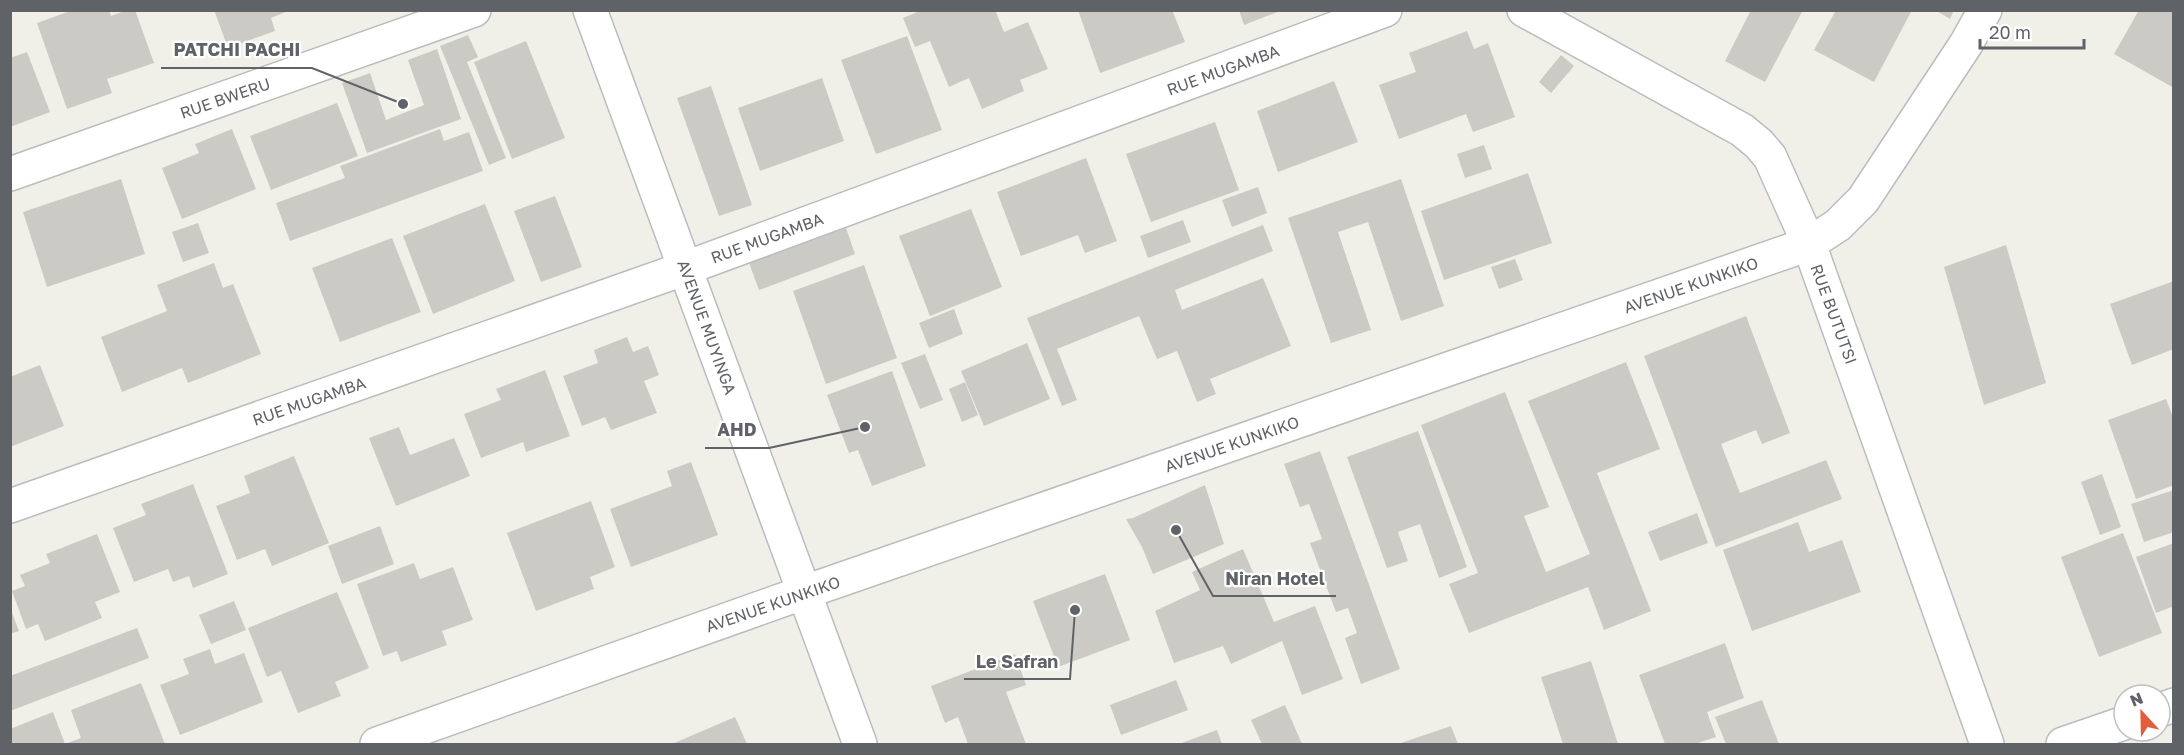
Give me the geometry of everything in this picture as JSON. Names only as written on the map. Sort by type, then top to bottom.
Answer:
[{"type":"street","name":"RUE BWERU","points":[[10,174],[474,10]]},
{"type":"street","name":"AVENUE MUYINGA","points":[[590,10],[860,744]]},
{"type":"street","name":"RUE MUGAMBA","points":[[10,506],[686,268],[1385,10]]},
{"type":"street","name":"RUE BUTUTSI","points":[[1524,10],[1742,130],[1770,157],[1809,244],[1987,744]]},
{"type":"street","name":"AVENUE KUNKIKO","points":[[378,744],[805,592],[1809,244],[1838,225],[1863,200],[1966,44],[1985,10]]},
{"type":"street","points":[[2063,744],[2112,727]]},
{"type":"building","points":[[73,10],[109,10],[111,16],[127,10],[135,10],[154,63],[107,79],[112,93],[67,109],[37,23]]},
{"type":"building","points":[[214,10],[288,11],[271,18],[275,31],[228,48]]},
{"type":"building","points":[[922,10],[995,10],[1004,32],[1028,22],[1048,69],[1020,80],[1024,91],[982,109],[969,78],[949,87],[930,41],[915,47],[903,18]]},
{"type":"building","points":[[1078,10],[1172,10],[1185,42],[1100,73]]},
{"type":"building","points":[[1239,10],[1280,10],[1280,11],[1244,25]]},
{"type":"building","points":[[1751,10],[1803,10],[1765,82],[1725,61]]},
{"type":"building","points":[[1836,10],[1912,10],[1874,82],[1814,50]]},
{"type":"building","points":[[1935,10],[1954,10],[1950,19]]},
{"type":"building","points":[[2139,10],[2174,10],[2174,88],[2114,54]]},
{"type":"building","points":[[1467,31],[1474,49],[1488,43],[1515,117],[1473,132],[1466,114],[1399,139],[1379,85],[1416,72],[1409,53]]},
{"type":"building","points":[[468,35],[478,57],[467,62],[506,158],[489,165],[440,46]]},
{"type":"building","points":[[907,36],[942,130],[876,154],[841,60]]},
{"type":"building","points":[[526,41],[565,138],[512,159],[474,62]]},
{"type":"building","points":[[437,49],[461,119],[367,153],[342,83],[370,73],[386,120],[424,105],[408,60]]},
{"type":"building","points":[[27,52],[50,112],[10,127],[10,58]]},
{"type":"building","points":[[1561,55],[1574,66],[1551,93],[1539,82]]},
{"type":"building","points":[[822,78],[844,141],[760,171],[738,108]]},
{"type":"building","points":[[1334,81],[1358,142],[1278,172],[1257,111]]},
{"type":"building","points":[[711,86],[752,205],[719,216],[677,98]]},
{"type":"building","points":[[337,103],[358,156],[271,190],[250,136]]},
{"type":"building","points":[[1215,122],[1239,190],[1151,222],[1126,154]]},
{"type":"building","points":[[232,129],[256,189],[182,219],[162,168],[199,153],[195,144]]},
{"type":"building","points":[[440,129],[444,141],[469,132],[483,171],[290,241],[276,203],[345,178],[340,166]]},
{"type":"building","points":[[1484,145],[1492,169],[1465,178],[1457,154]]},
{"type":"building","points":[[1086,158],[1117,241],[1085,253],[1078,235],[1021,256],[997,192]]},
{"type":"building","points":[[1528,173],[1552,243],[1444,280],[1421,211]]},
{"type":"building","points":[[121,179],[145,254],[47,287],[23,212]]},
{"type":"building","points":[[1401,179],[1444,306],[1401,321],[1368,222],[1338,232],[1371,330],[1331,343],[1288,218]]},
{"type":"building","points":[[1258,187],[1267,213],[1232,227],[1222,200]]},
{"type":"building","points":[[555,196],[582,267],[541,282],[514,211]]},
{"type":"building","points":[[485,204],[515,281],[433,314],[403,236]]},
{"type":"building","points":[[971,209],[1002,287],[930,316],[899,236]]},
{"type":"building","points":[[1183,220],[1191,242],[1148,258],[1140,236]]},
{"type":"building","points":[[198,223],[209,253],[183,262],[172,232]]},
{"type":"building","points":[[1263,225],[1273,251],[1175,290],[1182,310],[1263,278],[1291,346],[1210,379],[1216,394],[1197,402],[1177,351],[1157,359],[1139,316],[1057,349],[1077,400],[1062,406],[1027,318]]},
{"type":"building","points":[[846,228],[855,254],[759,290],[749,263]]},
{"type":"building","points":[[392,238],[421,312],[340,342],[312,268]]},
{"type":"building","points":[[2006,245],[2046,383],[1984,405],[1944,267]]},
{"type":"building","points":[[1515,259],[1523,280],[1499,289],[1491,267]]},
{"type":"building","points":[[214,263],[223,288],[233,284],[261,354],[188,383],[182,368],[122,392],[101,337],[167,311],[157,285]]},
{"type":"building","points":[[864,265],[897,358],[826,384],[793,291]]},
{"type":"building","points":[[2174,281],[2174,349],[2132,365],[2110,304]]},
{"type":"building","points":[[954,309],[963,334],[929,348],[919,323]]},
{"type":"building","points":[[1746,316],[1790,433],[1762,444],[1756,430],[1721,444],[1740,493],[1826,460],[1842,499],[1716,547],[1644,356]]},
{"type":"building","points":[[627,337],[633,352],[648,346],[659,375],[644,381],[657,413],[611,430],[605,417],[582,426],[563,376],[598,363],[594,350]]},
{"type":"building","points":[[1027,343],[1050,399],[984,426],[961,371]]},
{"type":"building","points":[[925,354],[943,400],[920,409],[901,363]]},
{"type":"building","points":[[1626,362],[1660,449],[1597,473],[1651,611],[1604,630],[1588,587],[1469,633],[1449,584],[1478,573],[1421,425],[1505,392],[1549,507],[1524,516],[1546,572],[1590,554],[1528,401]]},
{"type":"building","points":[[40,365],[64,426],[10,447],[10,377]]},
{"type":"building","points":[[545,370],[570,436],[526,452],[523,442],[481,458],[464,414],[501,400],[496,389]]},
{"type":"building","points":[[892,371],[926,466],[872,486],[858,450],[849,453],[827,395]]},
{"type":"building","points":[[965,382],[978,415],[962,422],[949,389]]},
{"type":"building","points":[[2166,399],[2174,420],[2174,485],[2136,499],[2108,420]]},
{"type":"building","points":[[399,427],[410,455],[454,438],[470,476],[396,506],[369,438]]},
{"type":"building","points":[[1418,431],[1467,567],[1439,578],[1420,524],[1398,532],[1408,561],[1387,568],[1347,457]]},
{"type":"building","points":[[1320,451],[1400,669],[1361,684],[1345,638],[1357,633],[1348,608],[1336,612],[1310,543],[1322,539],[1309,504],[1300,507],[1284,464]]},
{"type":"building","points":[[294,456],[329,543],[272,566],[265,549],[237,560],[216,506],[250,493],[244,476]]},
{"type":"building","points":[[691,462],[718,535],[631,567],[610,509],[672,486],[667,471]]},
{"type":"building","points":[[2102,474],[2121,527],[2100,535],[2081,482]]},
{"type":"building","points":[[193,484],[228,574],[193,588],[189,576],[173,582],[168,569],[134,582],[113,528],[146,515],[141,504]]},
{"type":"building","points":[[1205,485],[1224,544],[1153,574],[1142,547],[1126,519],[1133,518]]},
{"type":"building","points":[[2174,490],[2174,532],[2144,542],[2131,504]]},
{"type":"building","points":[[591,501],[615,567],[590,577],[594,589],[536,611],[507,533]]},
{"type":"building","points":[[1697,513],[1708,543],[1660,561],[1648,532]]},
{"type":"building","points":[[1798,522],[1809,552],[1842,540],[1861,592],[1752,631],[1723,550]]},
{"type":"building","points":[[380,526],[394,564],[342,584],[328,546]]},
{"type":"building","points":[[2123,533],[2162,633],[2099,657],[2061,557]]},
{"type":"building","points":[[97,534],[120,592],[95,602],[102,618],[45,641],[38,624],[26,629],[12,591],[25,586],[20,575],[50,563],[46,554]]},
{"type":"building","points":[[2174,543],[2174,606],[2156,613],[2136,557]]},
{"type":"building","points":[[1243,549],[1274,622],[1315,606],[1343,679],[1302,695],[1282,641],[1231,664],[1223,646],[1174,663],[1155,611],[1200,590],[1192,572]]},
{"type":"building","points":[[414,563],[420,579],[453,567],[473,620],[442,631],[447,645],[401,662],[397,651],[383,656],[357,584]]},
{"type":"building","points":[[1105,574],[1130,640],[1058,667],[1033,601]]},
{"type":"building","points":[[337,592],[369,668],[335,682],[341,696],[298,713],[281,671],[267,677],[248,628]]},
{"type":"building","points":[[234,601],[246,630],[211,644],[199,615]]},
{"type":"building","points":[[10,611],[19,631],[10,634]]},
{"type":"building","points":[[137,628],[149,658],[10,711],[10,676]]},
{"type":"building","points":[[1725,643],[1744,698],[1707,712],[1716,737],[1695,744],[1665,744],[1639,675]]},
{"type":"building","points":[[210,649],[215,664],[244,653],[263,702],[180,735],[160,685],[189,674],[183,659]]},
{"type":"building","points":[[1015,654],[1026,685],[1006,692],[1026,744],[968,744],[958,717],[945,723],[931,686]]},
{"type":"building","points":[[1591,661],[1618,744],[1563,744],[1541,677]]},
{"type":"building","points":[[1176,680],[1188,710],[1121,735],[1110,705]]},
{"type":"building","points":[[141,683],[165,744],[65,744],[81,738],[71,710]]},
{"type":"building","points":[[1762,700],[1779,744],[1726,744],[1715,717]]},
{"type":"building","points":[[1285,705],[1302,744],[1262,744],[1251,720]]},
{"type":"building","points":[[53,712],[65,744],[10,744],[10,729]]},
{"type":"building","points":[[735,717],[747,744],[672,744]]},
{"type":"building","points":[[1451,726],[1458,744],[1398,744]]},
{"type":"building","points":[[1217,730],[1222,744],[1179,744]]},
{"type":"place","name":"PATCHI PACHI","points":[[403,104]]},
{"type":"place","name":"AHD","points":[[865,427]]},
{"type":"place","name":"Niran Hotel","points":[[1176,530]]},
{"type":"place","name":"Le Safran","points":[[1075,610]]}]
